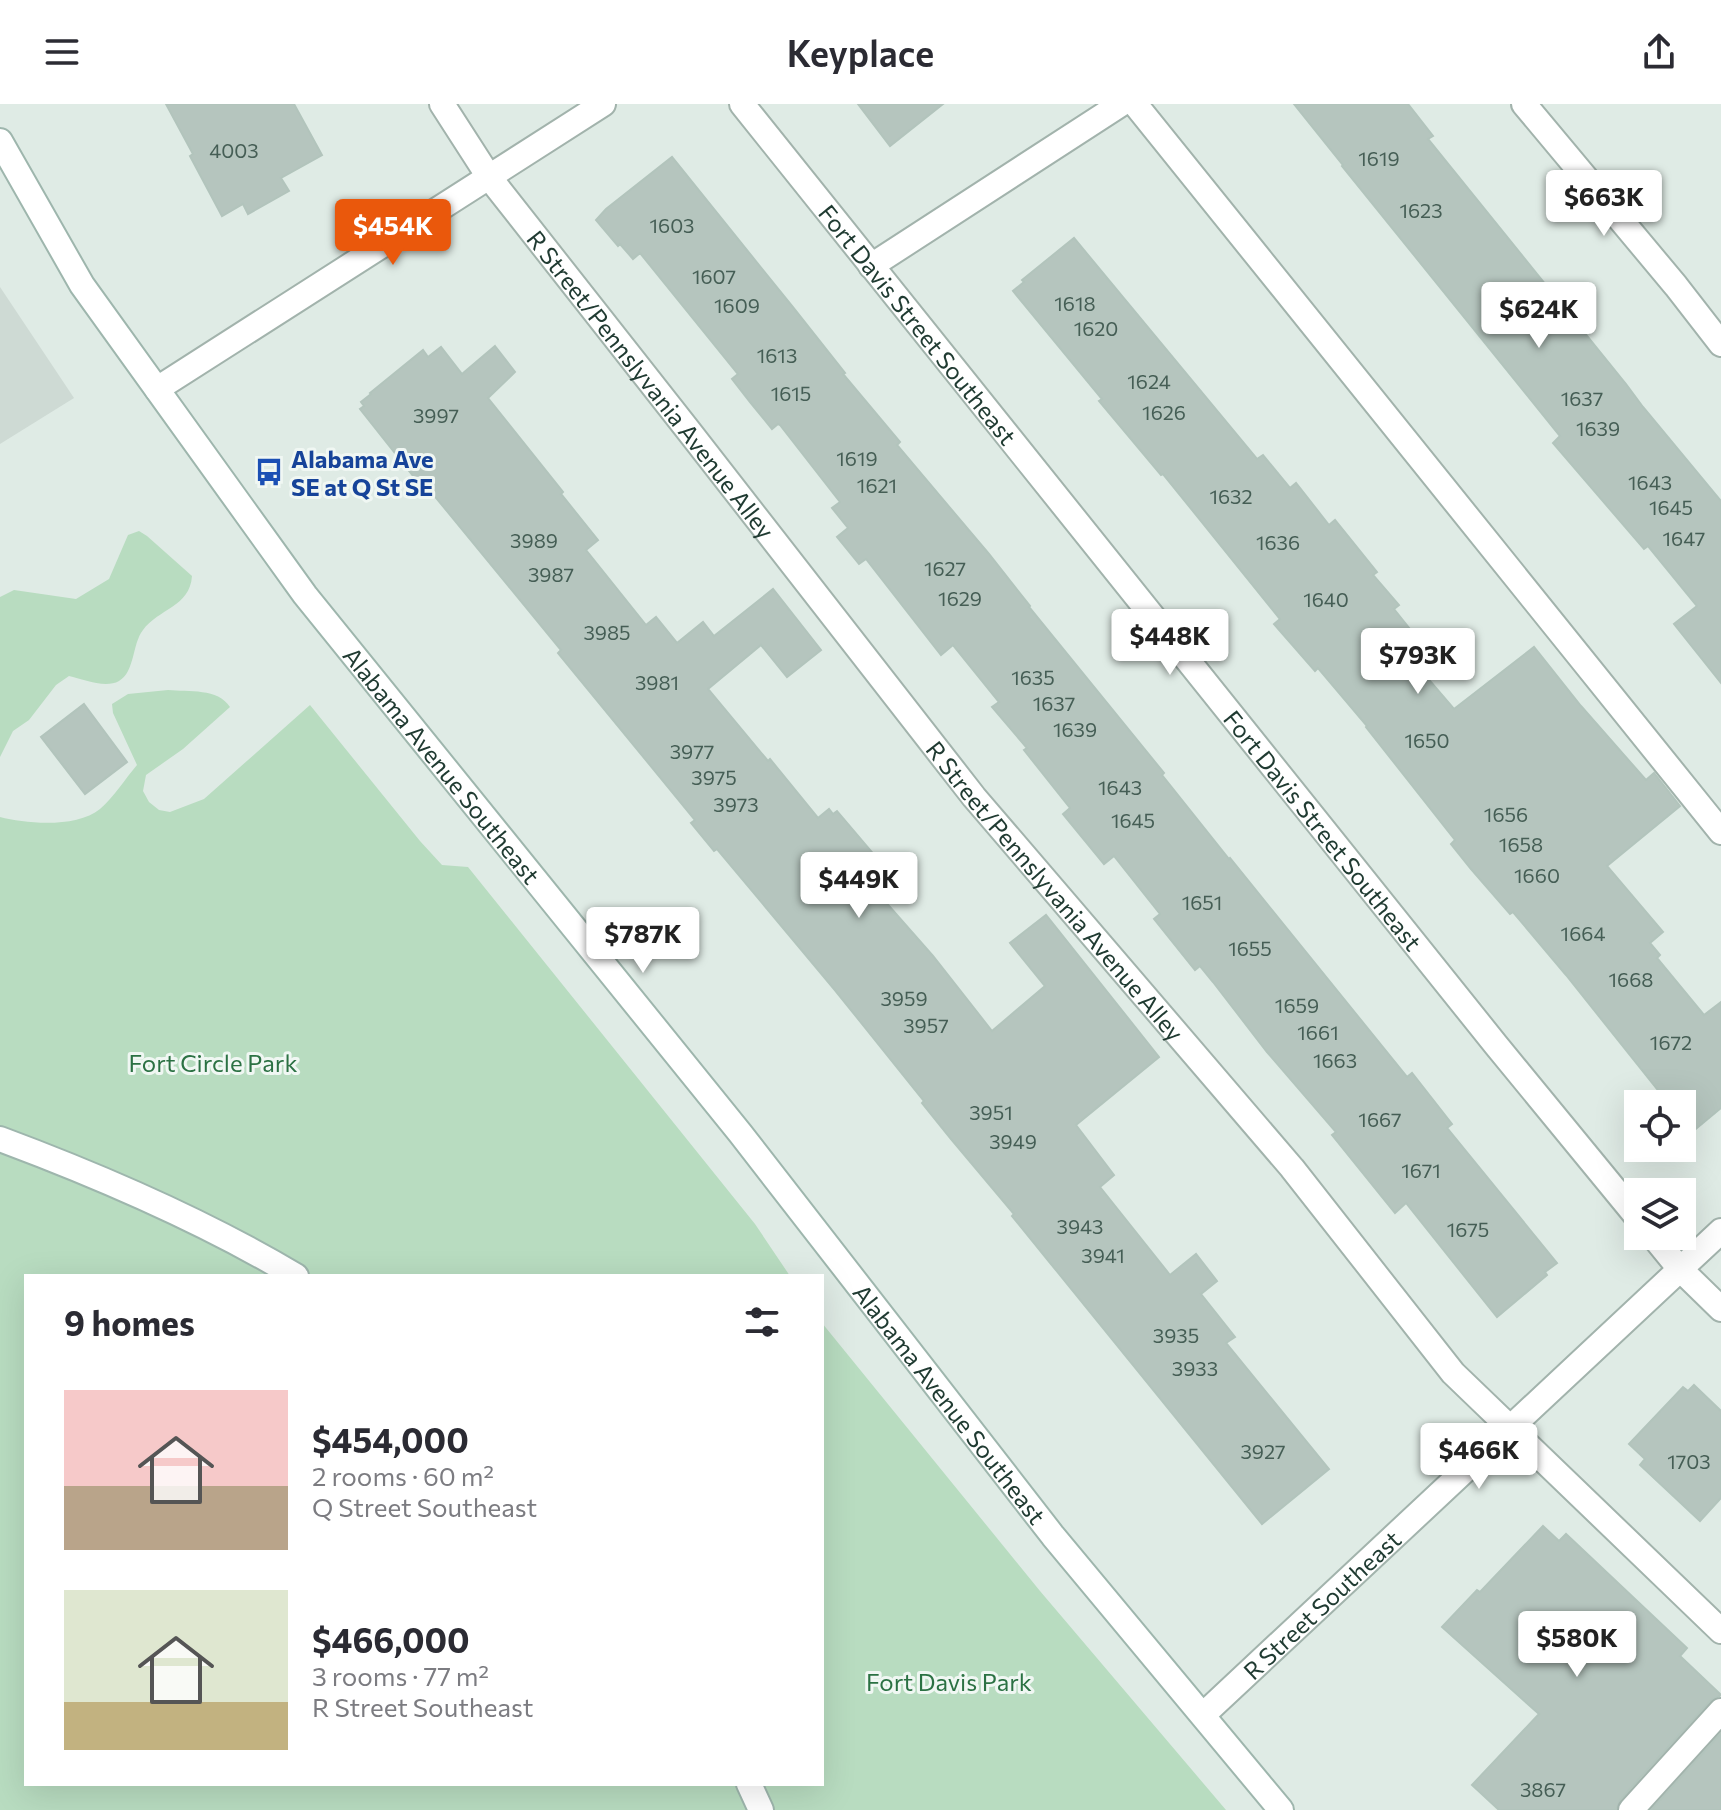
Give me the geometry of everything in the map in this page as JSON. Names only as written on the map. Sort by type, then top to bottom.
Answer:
[{"type":"street","name":"R Street/Pennslyvania Avenue Alley","points":[[442,104],[489,177],[974,797],[1292,1168],[1453,1373],[1721,1631]]},
{"type":"street","points":[[157,389],[603,104]]},
{"type":"street","name":"Fort Davis Street Southeast","points":[[742,104],[1624,1201]]},
{"type":"street","points":[[871,266],[1121,104]]},
{"type":"street","points":[[1135,104],[1721,832]]},
{"type":"street","points":[[1524,104],[1721,344]]},
{"type":"street","name":"Alabama Avenue Southeast","points":[[0,141],[82,285],[305,595],[740,1133],[1053,1536],[1281,1810]]},
{"type":"street","points":[[0,1139],[137,1194],[248,1248],[293,1274]]},
{"type":"street","name":"R Street Southeast","points":[[1203,1715],[1721,1231]]},
{"type":"street","points":[[1664,1250],[1721,1309]]},
{"type":"street","points":[[1631,1810],[1721,1711]]},
{"type":"street","points":[[750,1786],[761,1810]]},
{"type":"shaded area","points":[[0,287],[74,398],[0,444]]},
{"type":"green space","points":[[139,531],[192,576],[186,595],[143,630],[124,677],[107,684],[69,676],[56,685],[29,720],[13,731],[0,757],[0,597],[14,590],[76,599],[109,579],[128,535]]},
{"type":"green space","name":"Fort Circle Park","points":[[194,691],[218,697],[230,707],[183,749],[146,775],[143,791],[149,802],[159,810],[170,812],[204,799],[310,705],[442,865],[468,867],[755,1224],[789,1274],[24,1274],[24,1786],[824,1786],[824,1325],[1040,1591],[1226,1810],[0,1810],[0,817],[37,823],[65,822],[100,809],[137,765],[113,713],[112,704],[128,694]]},
{"type":"building","points":[[166,104],[294,104],[322,155],[281,178],[289,191],[248,214],[243,204],[222,216]]},
{"type":"building","points":[[858,104],[943,104],[890,146]]},
{"type":"building","points":[[1294,104],[1408,104],[1433,136],[1428,139],[1721,501],[1721,683],[1674,624],[1697,606],[1648,546],[1644,549],[1553,443],[1560,436]]},
{"type":"building","points":[[672,157],[900,442],[897,445],[989,554],[1229,859],[1407,1077],[1412,1073],[1452,1124],[1447,1128],[1557,1263],[1497,1317],[1406,1203],[1395,1213],[1332,1135],[1336,1132],[1267,1052],[1200,966],[1195,970],[1154,919],[1160,914],[1114,856],[1104,864],[1063,814],[1070,808],[1024,750],[1027,748],[992,707],[999,702],[953,645],[941,655],[866,559],[859,564],[837,537],[848,528],[832,508],[840,502],[780,425],[772,429],[750,402],[732,379],[738,374],[640,253],[633,259],[596,220]]},
{"type":"building","points":[[1074,238],[1257,459],[1263,455],[1290,488],[1296,483],[1329,525],[1335,520],[1377,572],[1373,575],[1399,605],[1394,609],[1414,634],[1400,646],[1454,709],[1534,647],[1646,780],[1654,773],[1680,806],[1607,866],[1663,932],[1650,943],[1660,955],[1657,958],[1704,1015],[1721,1002],[1721,1108],[1696,1129],[1696,1090],[1658,1090],[1513,912],[1510,914],[1471,869],[1451,844],[1455,840],[1367,726],[1318,668],[1315,671],[1274,624],[1280,619],[1163,474],[1099,401],[1102,399],[1013,291],[1024,282],[1022,280]]},
{"type":"building","points":[[495,346],[515,372],[488,398],[598,540],[586,550],[646,625],[656,617],[677,643],[703,622],[714,636],[773,589],[821,650],[787,677],[761,645],[708,689],[818,818],[829,809],[833,814],[837,811],[899,884],[882,898],[992,1031],[1045,986],[1010,943],[1046,915],[1159,1057],[1076,1125],[1114,1175],[1100,1187],[1170,1275],[1196,1254],[1217,1281],[1201,1294],[1235,1337],[1226,1343],[1329,1469],[1262,1524],[1012,1216],[1014,1214],[922,1103],[924,1101],[834,989],[717,849],[714,851],[691,823],[695,820],[558,653],[561,650],[428,488],[425,491],[360,409],[364,406],[361,402],[370,393],[423,350],[428,357],[441,347],[462,374]]},
{"type":"building","points":[[84,704],[127,762],[85,794],[41,737]]},
{"type":"building","points":[[1694,1385],[1721,1411],[1721,1498],[1700,1521],[1640,1465],[1645,1459],[1629,1444],[1683,1387],[1688,1391]]},
{"type":"building","points":[[1543,1526],[1559,1541],[1566,1534],[1687,1648],[1680,1656],[1721,1695],[1710,1701],[1620,1800],[1616,1810],[1499,1810],[1472,1785],[1539,1714],[1442,1627]]},
{"type":"building","points":[[1721,1733],[1721,1810],[1651,1810]]},
{"type":"place","name":"Alabama Ave SE at Q St SE","points":[[269,472]]},
{"type":"park label","name":"Fort Davis Park","points":[[949,1681]]}]
